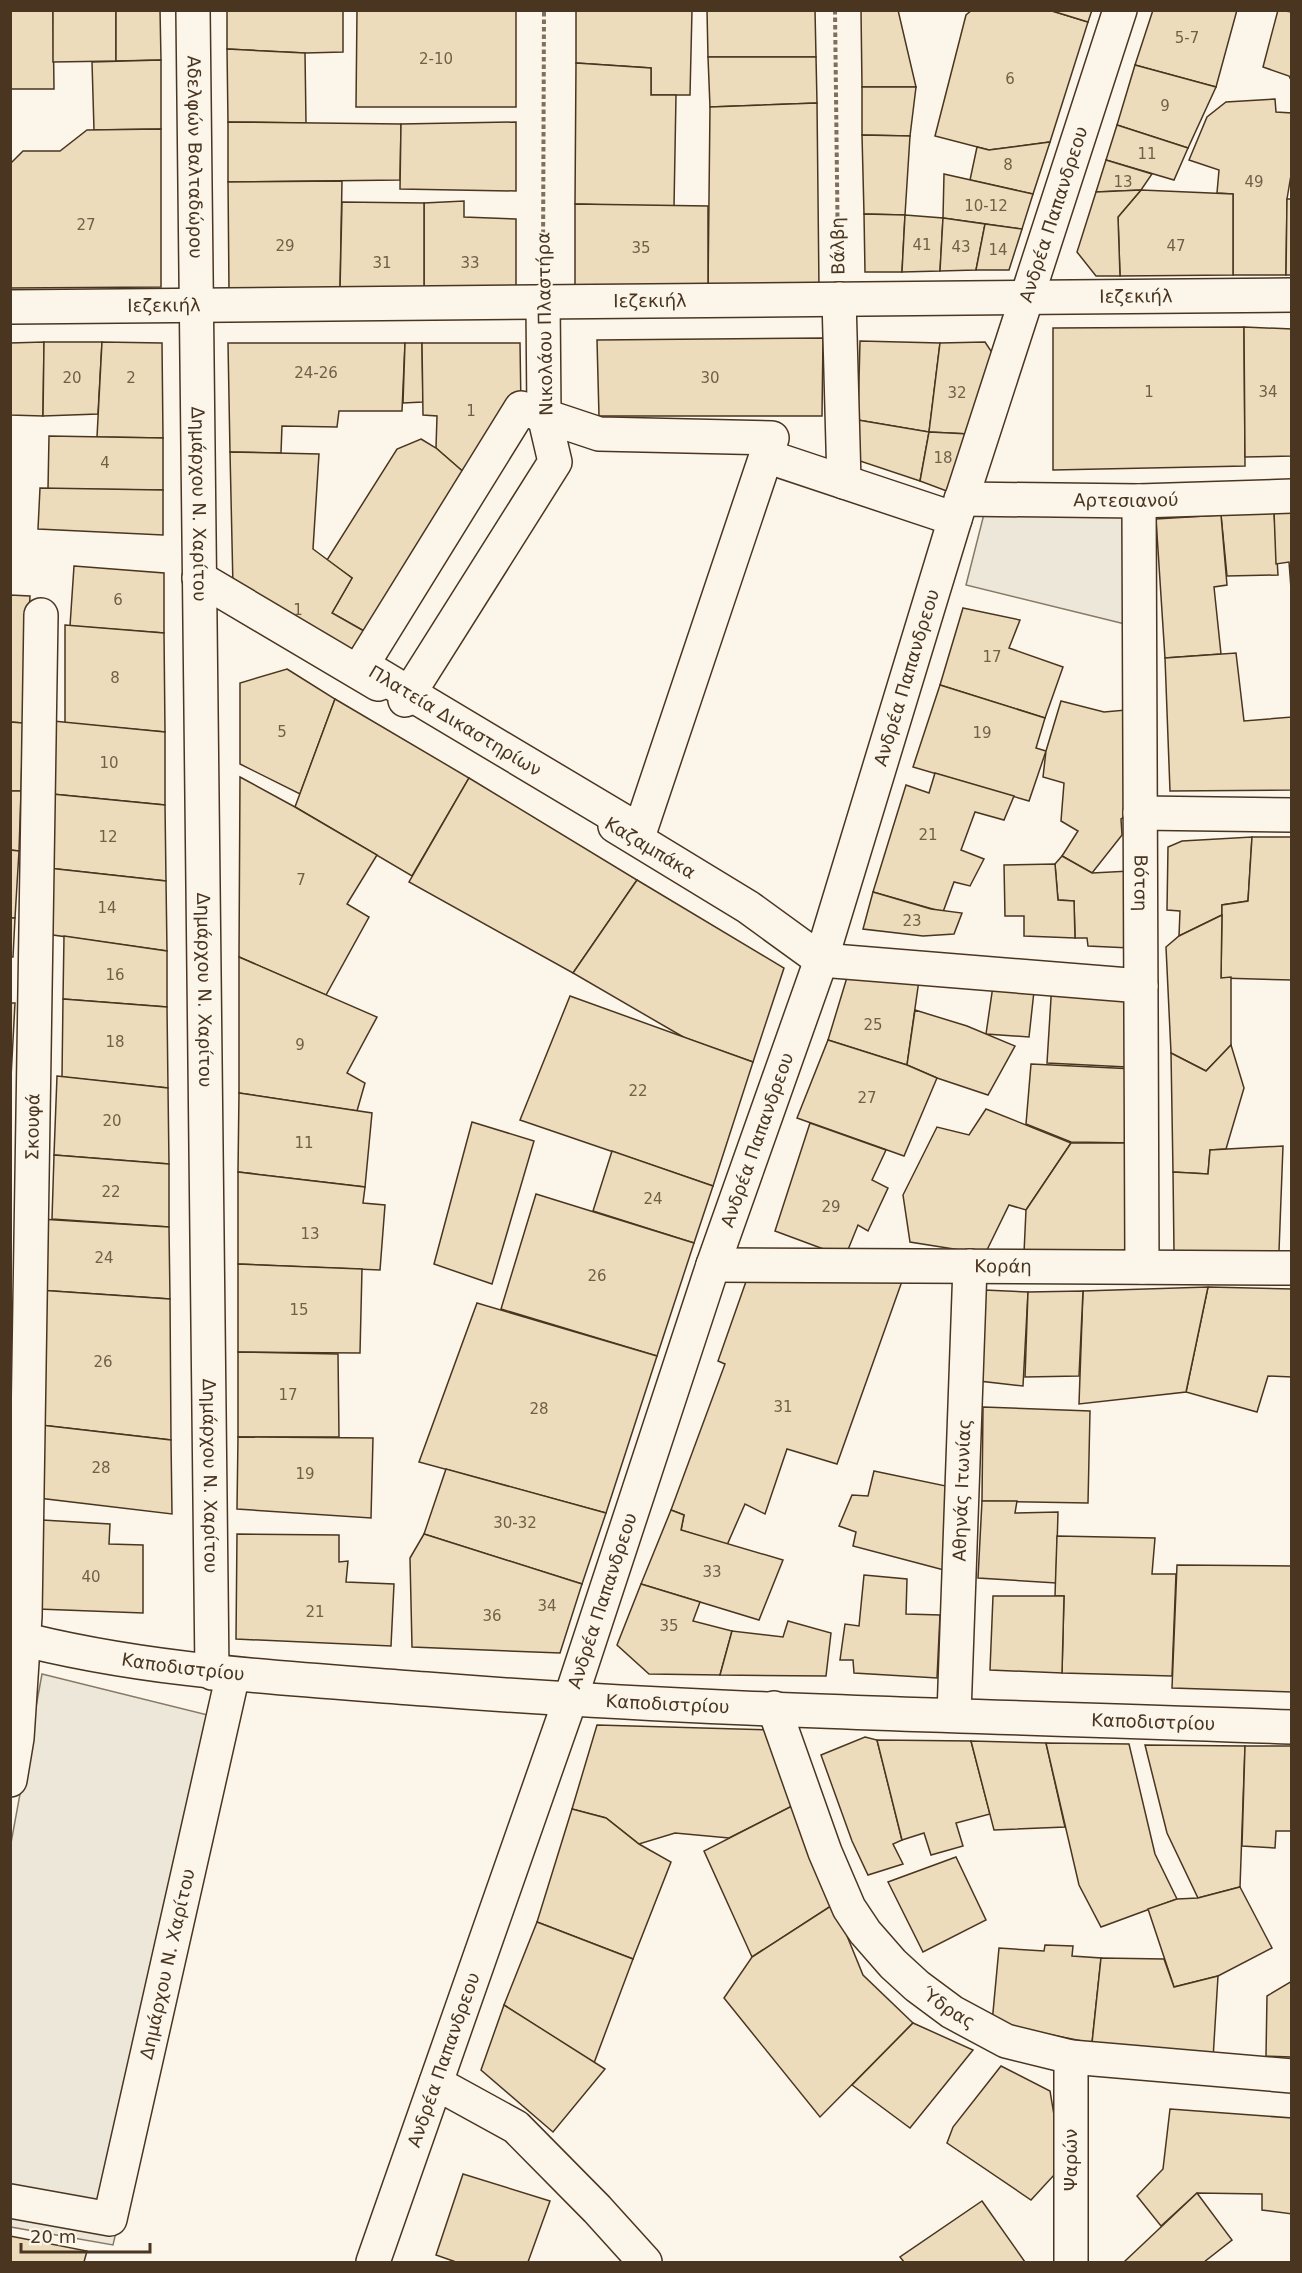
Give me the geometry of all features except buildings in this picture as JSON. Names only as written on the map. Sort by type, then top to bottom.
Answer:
[{"type":"street","name":"Αδελφών Βαλταδώρου","points":[[193,10],[195,305]]},
{"type":"street","name":"Ανδρέα Παπανδρεου","points":[[373,2262],[570,1700],[713,1265],[821,960],[958,509],[1120,10]]},
{"type":"street","name":"Ιεζεκιήλ","points":[[10,306],[1292,295]]},
{"type":"street","name":"Βάλβη","points":[[839,299],[843,482]]},
{"type":"street","name":"Νικολάου Πλαστήρα","points":[[407,697],[555,462],[544,415],[543,301]]},
{"type":"street","name":"Δημάρχου Ν. Χαρίτου","points":[[10,2200],[110,2219],[223,1674],[195,305]]},
{"type":"street","name":"Πλατεία Δικαστηρίων","points":[[521,408],[544,415],[599,434],[772,438],[640,831],[407,697],[362,666],[521,408]]},
{"type":"street","name":"Αρτεσιανού","points":[[766,456],[843,482],[958,509],[1292,496]]},
{"type":"street","name":"Βότση","points":[[1139,501],[1142,1267]]},
{"type":"street","name":"Καζαμπάκα","points":[[199,578],[407,697],[748,907],[821,960]]},
{"type":"street","name":"Σκουφά","points":[[10,1780],[17,1738],[17,1637],[26,1616],[41,615]]},
{"type":"street","points":[[1140,813],[1292,814]]},
{"type":"street","points":[[821,960],[1141,986]]},
{"type":"street","name":"Κοράη","points":[[713,1265],[1292,1268]]},
{"type":"street","name":"Αθηνάς Ιτωνίας","points":[[954,1714],[970,1266]]},
{"type":"street","name":"Καποδιστρίου","points":[[17,1637],[142,1663],[223,1674],[570,1700],[1292,1727]]},
{"type":"street","name":"Ύδρας","points":[[774,1708],[783,1739],[849,1908],[865,1932],[893,1964],[952,2013],[1006,2041],[1071,2057],[1292,2076]]},
{"type":"street","name":"Ψαρών","points":[[1071,2057],[1071,2262]]},
{"type":"street","points":[[436,2083],[516,2127],[645,2262]]},
{"type":"path","name":"Νικολάου Πλαστήρα","points":[[543,301],[544,10]]},
{"type":"path","name":"Βάλβη","points":[[835,10],[839,299]]},
{"type":"shaded area","points":[[1128,509],[1129,625],[966,585],[985,510]]},
{"type":"shaded area","points":[[42,1674],[236,1722],[113,2245],[11,2227],[11,1843]]}]
